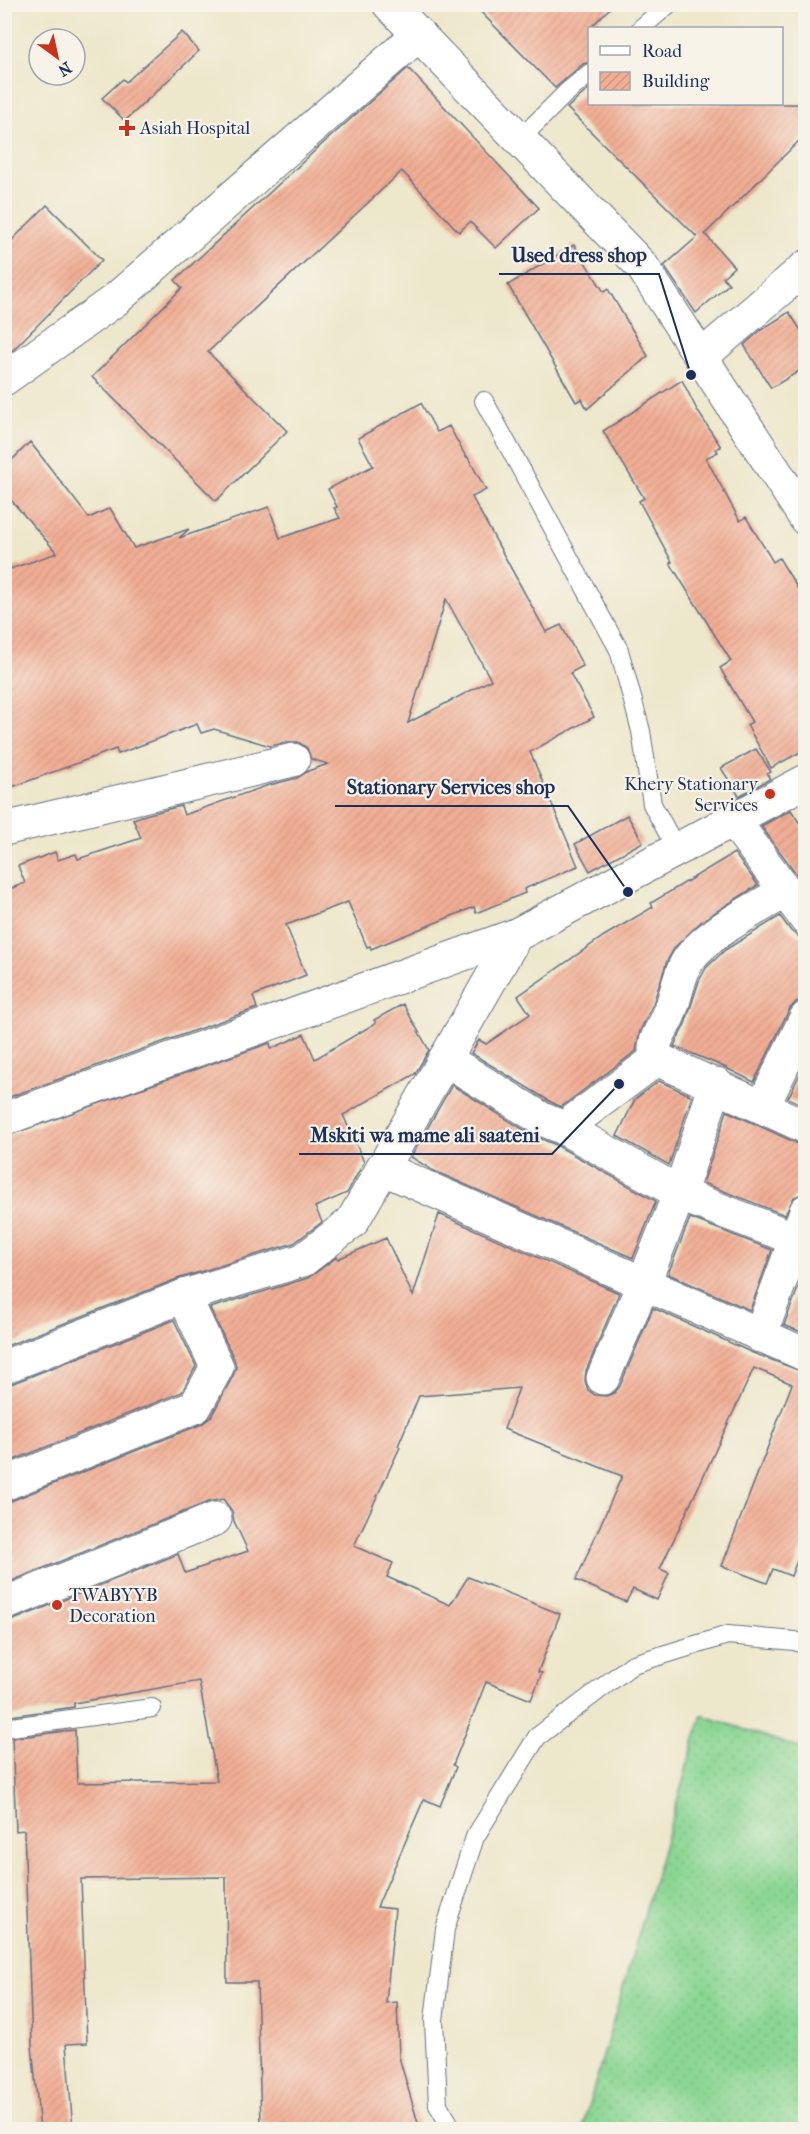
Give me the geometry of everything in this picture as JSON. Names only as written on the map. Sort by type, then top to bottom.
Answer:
[{"type":"street","points":[[388,4],[642,266],[806,519]]},
{"type":"street","points":[[4,379],[115,300],[418,35]]},
{"type":"street","points":[[701,357],[806,267]]},
{"type":"street","points":[[4,829],[293,760]]},
{"type":"street","points":[[4,1119],[516,935],[806,781]]},
{"type":"street","points":[[734,821],[806,919]]},
{"type":"street","points":[[785,891],[701,944],[692,955],[684,967],[667,1020],[657,1035],[654,1052],[657,1059],[806,1127]]},
{"type":"street","points":[[4,1367],[184,1296],[303,1260],[352,1222],[516,935]]},
{"type":"street","points":[[763,1106],[806,1018]]},
{"type":"street","points":[[445,1059],[542,1119],[564,1128],[689,1198],[802,1231],[760,1336]]},
{"type":"street","points":[[564,1128],[657,1059]]},
{"type":"street","points":[[603,1378],[680,1192],[716,1084]]},
{"type":"street","points":[[382,1168],[806,1355]]},
{"type":"street","points":[[4,1484],[195,1407],[217,1366],[184,1296]]},
{"type":"street","points":[[4,1604],[215,1519]]},
{"type":"lane","points":[[642,27],[669,4]]},
{"type":"lane","points":[[519,140],[566,93],[588,75]]},
{"type":"lane","points":[[484,401],[619,650],[641,730],[652,804],[677,850]]},
{"type":"lane","points":[[453,2130],[438,2105],[434,2020],[446,1929],[475,1837],[537,1737],[633,1664],[728,1635],[795,1641],[806,1645]]},
{"type":"lane","points":[[4,1728],[152,1708]]},
{"type":"green space","points":[[702,1715],[805,1750],[805,2129],[582,2129]]},
{"type":"building","points":[[473,4],[614,4],[591,27],[588,27],[588,63],[583,64],[555,88]]},
{"type":"building","points":[[182,32],[199,51],[125,121],[102,98],[123,79],[126,82]]},
{"type":"building","points":[[408,68],[539,208],[496,248],[470,222],[459,232],[402,171],[208,352],[287,431],[216,501],[92,377],[182,288],[175,280]]},
{"type":"building","points":[[588,90],[588,105],[806,104],[806,134],[705,234],[734,267],[723,277],[729,284],[696,313],[664,266],[697,237],[567,108]]},
{"type":"building","points":[[47,205],[102,260],[14,349],[4,356],[4,248]]},
{"type":"building","points":[[574,245],[604,292],[608,289],[648,356],[587,409],[582,399],[576,402],[508,285]]},
{"type":"building","points":[[789,312],[806,338],[806,367],[771,388],[744,345],[761,330]]},
{"type":"building","points":[[682,380],[697,410],[721,447],[716,449],[718,452],[706,458],[740,521],[746,517],[773,562],[779,558],[806,602],[806,749],[771,768],[747,725],[752,722],[720,668],[731,661],[670,563],[672,562],[639,501],[644,498],[603,431]]},
{"type":"building","points":[[421,403],[437,432],[449,426],[486,490],[472,497],[546,632],[561,625],[583,666],[570,673],[594,717],[530,752],[578,866],[524,889],[525,893],[476,913],[474,907],[371,949],[370,946],[367,947],[348,902],[286,925],[306,975],[253,996],[257,1008],[4,1099],[4,891],[25,883],[18,866],[55,852],[58,860],[76,854],[78,859],[141,838],[133,819],[181,806],[184,815],[266,786],[297,778],[308,771],[328,764],[311,759],[307,748],[298,742],[270,746],[214,729],[201,733],[197,724],[118,754],[116,749],[4,790],[4,571],[57,553],[4,492],[4,468],[30,442],[89,518],[110,508],[134,548],[189,529],[179,538],[269,507],[280,538],[340,518],[328,489],[373,466],[358,438]],"holes":[[[446,599],[491,680],[408,723]]]},
{"type":"building","points":[[756,749],[771,772],[767,774],[770,779],[739,796],[721,768]]},
{"type":"building","points":[[791,810],[806,833],[806,887],[761,826]]},
{"type":"building","points":[[627,815],[643,842],[590,871],[575,844]]},
{"type":"building","points":[[734,853],[758,885],[703,920],[675,947],[667,961],[653,1004],[640,1031],[636,1051],[561,1107],[471,1053],[479,1040],[486,1044],[530,1014],[518,996],[604,936],[653,907],[651,903]]},
{"type":"building","points":[[780,916],[791,931],[798,936],[806,937],[806,999],[796,1002],[789,1010],[754,1082],[674,1046],[685,1024],[699,981],[706,968],[725,950]]},
{"type":"building","points":[[403,1004],[429,1050],[415,1074],[343,1115],[364,1162],[347,1193],[315,1207],[322,1222],[294,1243],[177,1279],[4,1347],[4,1137],[270,1043],[271,1049],[304,1034],[315,1059],[376,1023],[374,1020]]},
{"type":"building","points":[[806,1062],[806,1106],[788,1098]]},
{"type":"building","points":[[659,1081],[692,1096],[669,1165],[617,1136],[635,1099]]},
{"type":"building","points":[[452,1085],[532,1135],[556,1145],[656,1201],[633,1258],[432,1170],[411,1157]]},
{"type":"building","points":[[727,1111],[798,1144],[806,1145],[806,1193],[794,1197],[785,1215],[703,1183]]},
{"type":"building","points":[[439,1214],[619,1293],[586,1371],[585,1381],[588,1390],[595,1395],[606,1396],[614,1393],[620,1386],[653,1308],[753,1353],[806,1373],[806,1538],[791,1576],[773,1569],[767,1583],[722,1566],[792,1384],[754,1368],[660,1569],[669,1573],[657,1600],[633,1589],[626,1602],[576,1580],[622,1476],[504,1429],[519,1388],[419,1396],[398,1446],[400,1447],[354,1546],[393,1563],[387,1577],[450,1605],[468,1577],[560,1614],[538,1672],[542,1673],[531,1700],[486,1682],[453,1765],[456,1767],[440,1806],[424,1799],[377,1907],[395,1909],[386,2003],[397,2002],[399,2057],[420,2130],[285,2130],[285,2123],[261,2124],[257,1982],[227,1982],[226,1877],[81,1879],[87,2043],[66,2044],[73,2130],[40,2130],[32,2045],[24,1830],[16,1831],[12,1738],[75,1730],[77,1783],[217,1781],[199,1681],[74,1703],[74,1707],[11,1716],[11,1710],[4,1711],[4,1622],[178,1554],[185,1573],[248,1551],[234,1521],[232,1511],[223,1499],[208,1502],[4,1584],[4,1502],[202,1424],[211,1417],[236,1367],[210,1308],[308,1278],[337,1257],[338,1259],[386,1238],[413,1296]]},
{"type":"building","points":[[690,1218],[772,1250],[750,1310],[668,1274]]},
{"type":"building","points":[[806,1267],[806,1334],[784,1325]]},
{"type":"building","points":[[174,1320],[196,1366],[182,1392],[4,1464],[4,1385]]},
{"type":"place","name":"Asiah Hospital","points":[[127,128]]},
{"type":"place","name":"Used dress shop","points":[[691,375]]},
{"type":"place","name":"Khery Stationary Services","points":[[770,794]]},
{"type":"place","name":"Stationary Services shop","points":[[628,892]]},
{"type":"place","name":"Mskiti wa mame ali saateni","points":[[619,1084]]},
{"type":"place","name":"TWABYYB Decoration","points":[[57,1605]]}]
